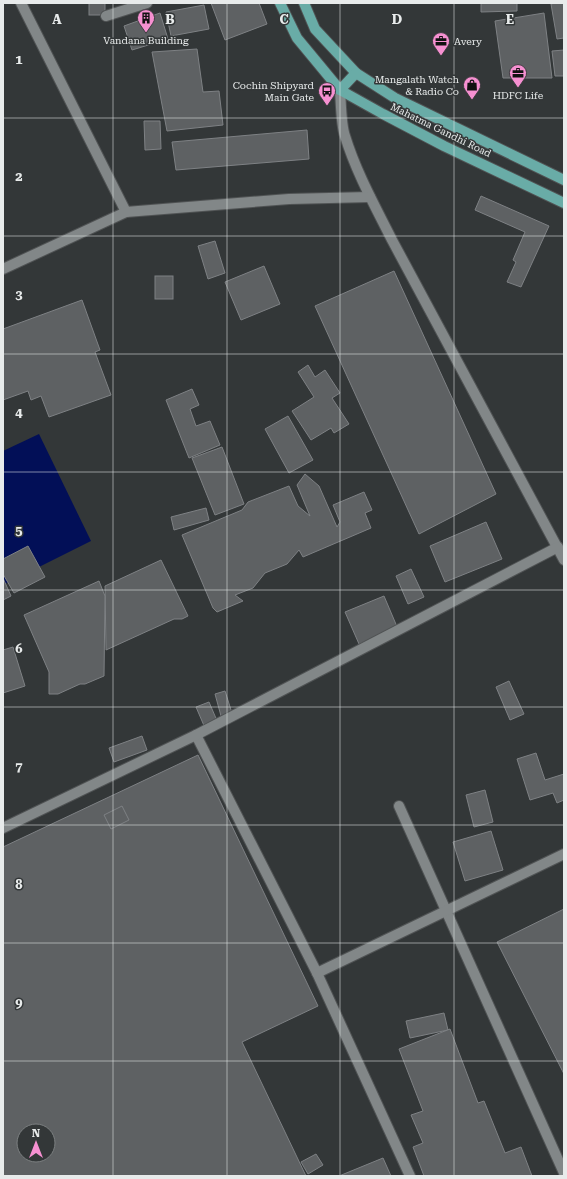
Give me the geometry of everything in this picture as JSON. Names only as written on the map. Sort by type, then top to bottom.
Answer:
[{"type":"main road","name":"Mahatma Gandhi Road","points":[[280,3],[297,38],[340,90],[444,146],[564,203]]},
{"type":"main road","name":"Mahatma Gandhi Road","points":[[304,3],[315,29],[356,73],[395,98],[564,180]]},
{"type":"main road","points":[[340,90],[356,73]]},
{"type":"lane","points":[[21,3],[126,212]]},
{"type":"lane","points":[[106,16],[126,6],[147,3]]},
{"type":"lane","points":[[340,90],[344,135],[354,162],[370,197],[564,560]]},
{"type":"lane","points":[[3,270],[126,212],[289,199],[370,197]]},
{"type":"lane","points":[[3,828],[196,735],[558,548]]},
{"type":"lane","points":[[196,735],[317,973],[410,1176]]},
{"type":"lane","points":[[399,806],[564,1173]]},
{"type":"lane","points":[[317,973],[564,854]]},
{"type":"shaded area","points":[[39,434],[91,541],[3,585],[3,451]]},
{"type":"building","points":[[89,3],[105,3],[105,15],[89,15]]},
{"type":"building","points":[[211,3],[259,3],[267,24],[225,40]]},
{"type":"building","points":[[481,3],[517,3],[517,11],[481,12]]},
{"type":"building","points":[[564,3],[564,38],[557,39],[551,4]]},
{"type":"building","points":[[204,5],[209,29],[171,36],[166,12]]},
{"type":"building","name":"Vandana Building","points":[[160,13],[168,39],[132,50],[124,26]]},
{"type":"building","points":[[544,13],[552,78],[503,78],[495,21]]},
{"type":"building","points":[[197,49],[203,92],[219,91],[223,125],[167,131],[152,52]]},
{"type":"building","points":[[564,50],[564,76],[555,76],[552,51]]},
{"type":"building","points":[[144,121],[160,121],[161,149],[145,150]]},
{"type":"building","points":[[307,130],[309,159],[176,170],[172,142]]},
{"type":"building","points":[[481,196],[549,226],[521,287],[507,282],[516,262],[513,260],[525,232],[475,210]]},
{"type":"building","points":[[215,241],[225,273],[208,279],[198,246]]},
{"type":"building","points":[[264,266],[280,304],[241,320],[225,282]]},
{"type":"building","points":[[394,271],[496,494],[419,534],[315,306]]},
{"type":"building","points":[[155,276],[173,276],[173,299],[155,299]]},
{"type":"building","points":[[82,300],[100,350],[95,352],[111,395],[49,417],[41,396],[31,400],[28,391],[3,400],[3,329]]},
{"type":"building","points":[[308,365],[315,377],[325,370],[340,393],[332,398],[349,424],[334,433],[331,428],[311,440],[292,411],[314,397],[298,372]]},
{"type":"building","points":[[192,389],[199,405],[190,409],[196,426],[210,421],[220,445],[189,458],[166,400]]},
{"type":"building","points":[[288,416],[313,460],[289,473],[265,429]]},
{"type":"building","points":[[222,447],[244,504],[215,515],[192,458]]},
{"type":"building","points":[[305,474],[319,486],[337,527],[340,522],[333,505],[364,492],[372,510],[365,513],[371,528],[303,557],[299,550],[287,564],[265,573],[253,588],[235,595],[243,601],[217,612],[213,608],[182,535],[242,510],[248,502],[289,486],[298,506],[310,516],[297,485]]},
{"type":"building","points":[[206,508],[209,520],[174,530],[171,517]]},
{"type":"building","points":[[486,522],[502,559],[445,582],[430,546]]},
{"type":"building","points":[[28,546],[45,577],[14,593],[3,574],[3,559]]},
{"type":"building","points":[[161,560],[188,616],[182,619],[174,619],[106,650],[105,586]]},
{"type":"building","points":[[411,569],[424,597],[408,604],[396,576]]},
{"type":"building","points":[[3,578],[11,596],[3,600]]},
{"type":"building","points":[[99,581],[105,596],[104,676],[85,684],[80,684],[58,694],[49,694],[49,672],[24,615]]},
{"type":"building","points":[[384,596],[398,629],[359,644],[345,612]]},
{"type":"building","points":[[13,647],[25,686],[3,693],[3,650]]},
{"type":"building","points":[[509,681],[524,714],[510,720],[496,687]]},
{"type":"building","points":[[225,691],[232,713],[221,716],[215,694]]},
{"type":"building","points":[[209,702],[218,723],[205,728],[196,707]]},
{"type":"building","points":[[142,736],[147,750],[114,762],[109,748]]},
{"type":"building","points":[[536,753],[545,780],[564,774],[564,800],[557,803],[553,793],[530,800],[517,759]]},
{"type":"building","points":[[198,755],[318,1006],[242,1042],[306,1176],[3,1176],[3,847]]},
{"type":"building","points":[[485,790],[493,822],[474,827],[466,795]]},
{"type":"building","points":[[122,806],[129,820],[111,829],[104,815]]},
{"type":"building","points":[[491,831],[503,870],[465,881],[453,842]]},
{"type":"building","points":[[564,909],[564,1074],[497,942]]},
{"type":"building","points":[[444,1013],[448,1030],[410,1038],[406,1021]]},
{"type":"building","points":[[450,1029],[478,1103],[484,1101],[505,1153],[521,1147],[532,1176],[424,1176],[413,1147],[423,1143],[411,1115],[423,1111],[399,1049]]},
{"type":"building","points":[[316,1154],[323,1165],[308,1174],[301,1162]]},
{"type":"building","points":[[383,1158],[391,1176],[339,1176]]},
{"type":"place","name":"Vandana Building","points":[[146,33]]},
{"type":"place","name":"Avery","points":[[441,56]]},
{"type":"place","name":"HDFC Life","points":[[518,88]]},
{"type":"place","name":"Mangalath Watch & Radio Co","points":[[472,100]]},
{"type":"place","name":"Cochin Shipyard Main Gate","points":[[327,106]]}]
